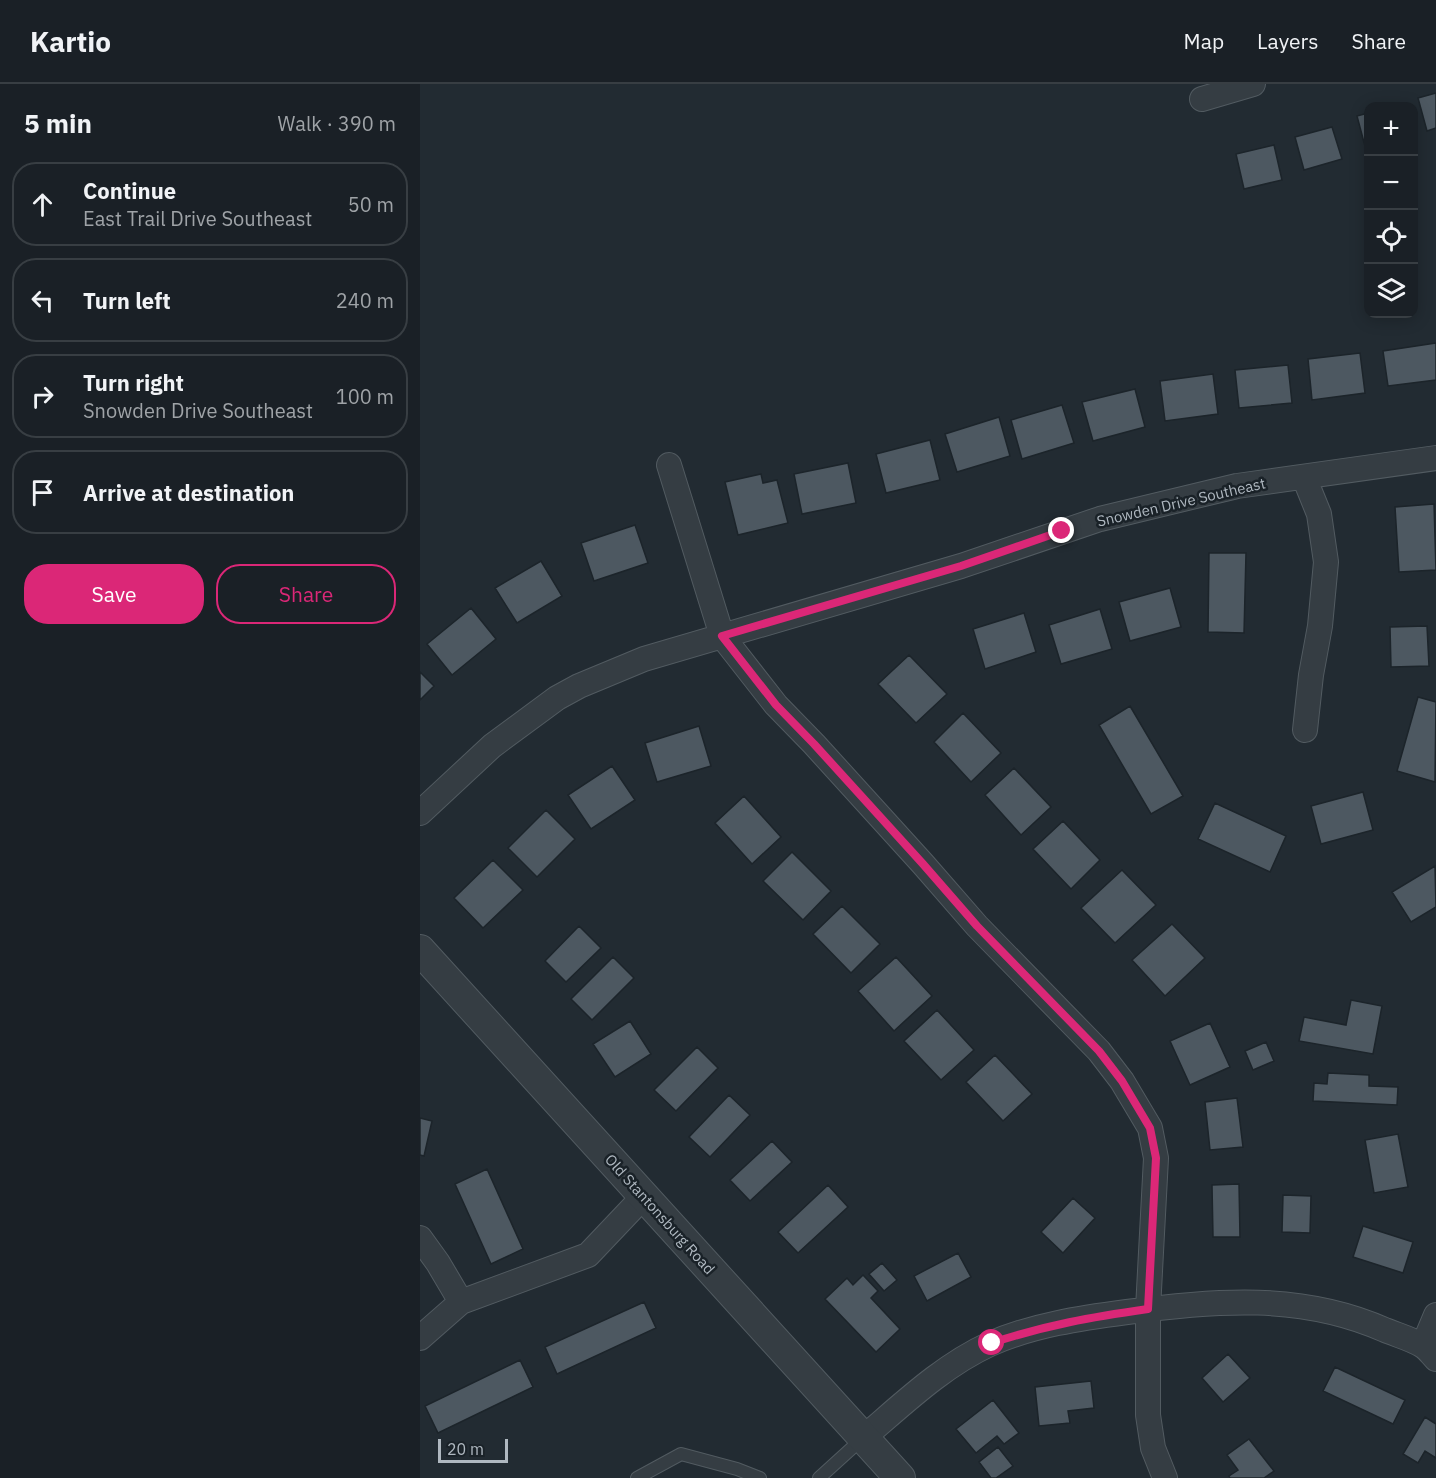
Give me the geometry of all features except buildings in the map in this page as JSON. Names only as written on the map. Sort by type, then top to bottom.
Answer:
[{"type":"street","points":[[1202,99],[1253,84]]},
{"type":"street","name":"Snowden Drive Southeast","points":[[420,813],[492,746],[557,698],[644,658],[961,566],[1100,519],[1238,486],[1436,458]]},
{"type":"street","points":[[669,465],[722,636],[776,705],[908,847],[977,926],[1099,1051],[1122,1081],[1150,1128],[1156,1158],[1148,1309],[1148,1416],[1153,1448],[1165,1478]]},
{"type":"street","points":[[1304,477],[1319,514],[1326,562],[1320,626],[1311,675],[1305,730]]},
{"type":"street","name":"Old Stantonsburg Road","points":[[420,950],[900,1478]]},
{"type":"street","points":[[420,1338],[461,1302],[588,1255],[644,1196]]},
{"type":"street","points":[[420,1238],[461,1302]]},
{"type":"street","points":[[863,1438],[935,1377],[964,1357],[992,1343],[1081,1318],[1228,1302],[1291,1304],[1340,1312],[1429,1352],[1436,1315]]},
{"type":"lane","points":[[819,1478],[863,1438]]},
{"type":"lane","points":[[637,1478],[681,1454],[737,1469],[760,1478]]},
{"type":"route","points":[[992,1343],[1081,1318],[1148,1309],[1156,1158],[1150,1128],[1122,1081],[1099,1051],[977,926],[814,744],[776,705],[722,636],[961,566],[1062,531]]}]
